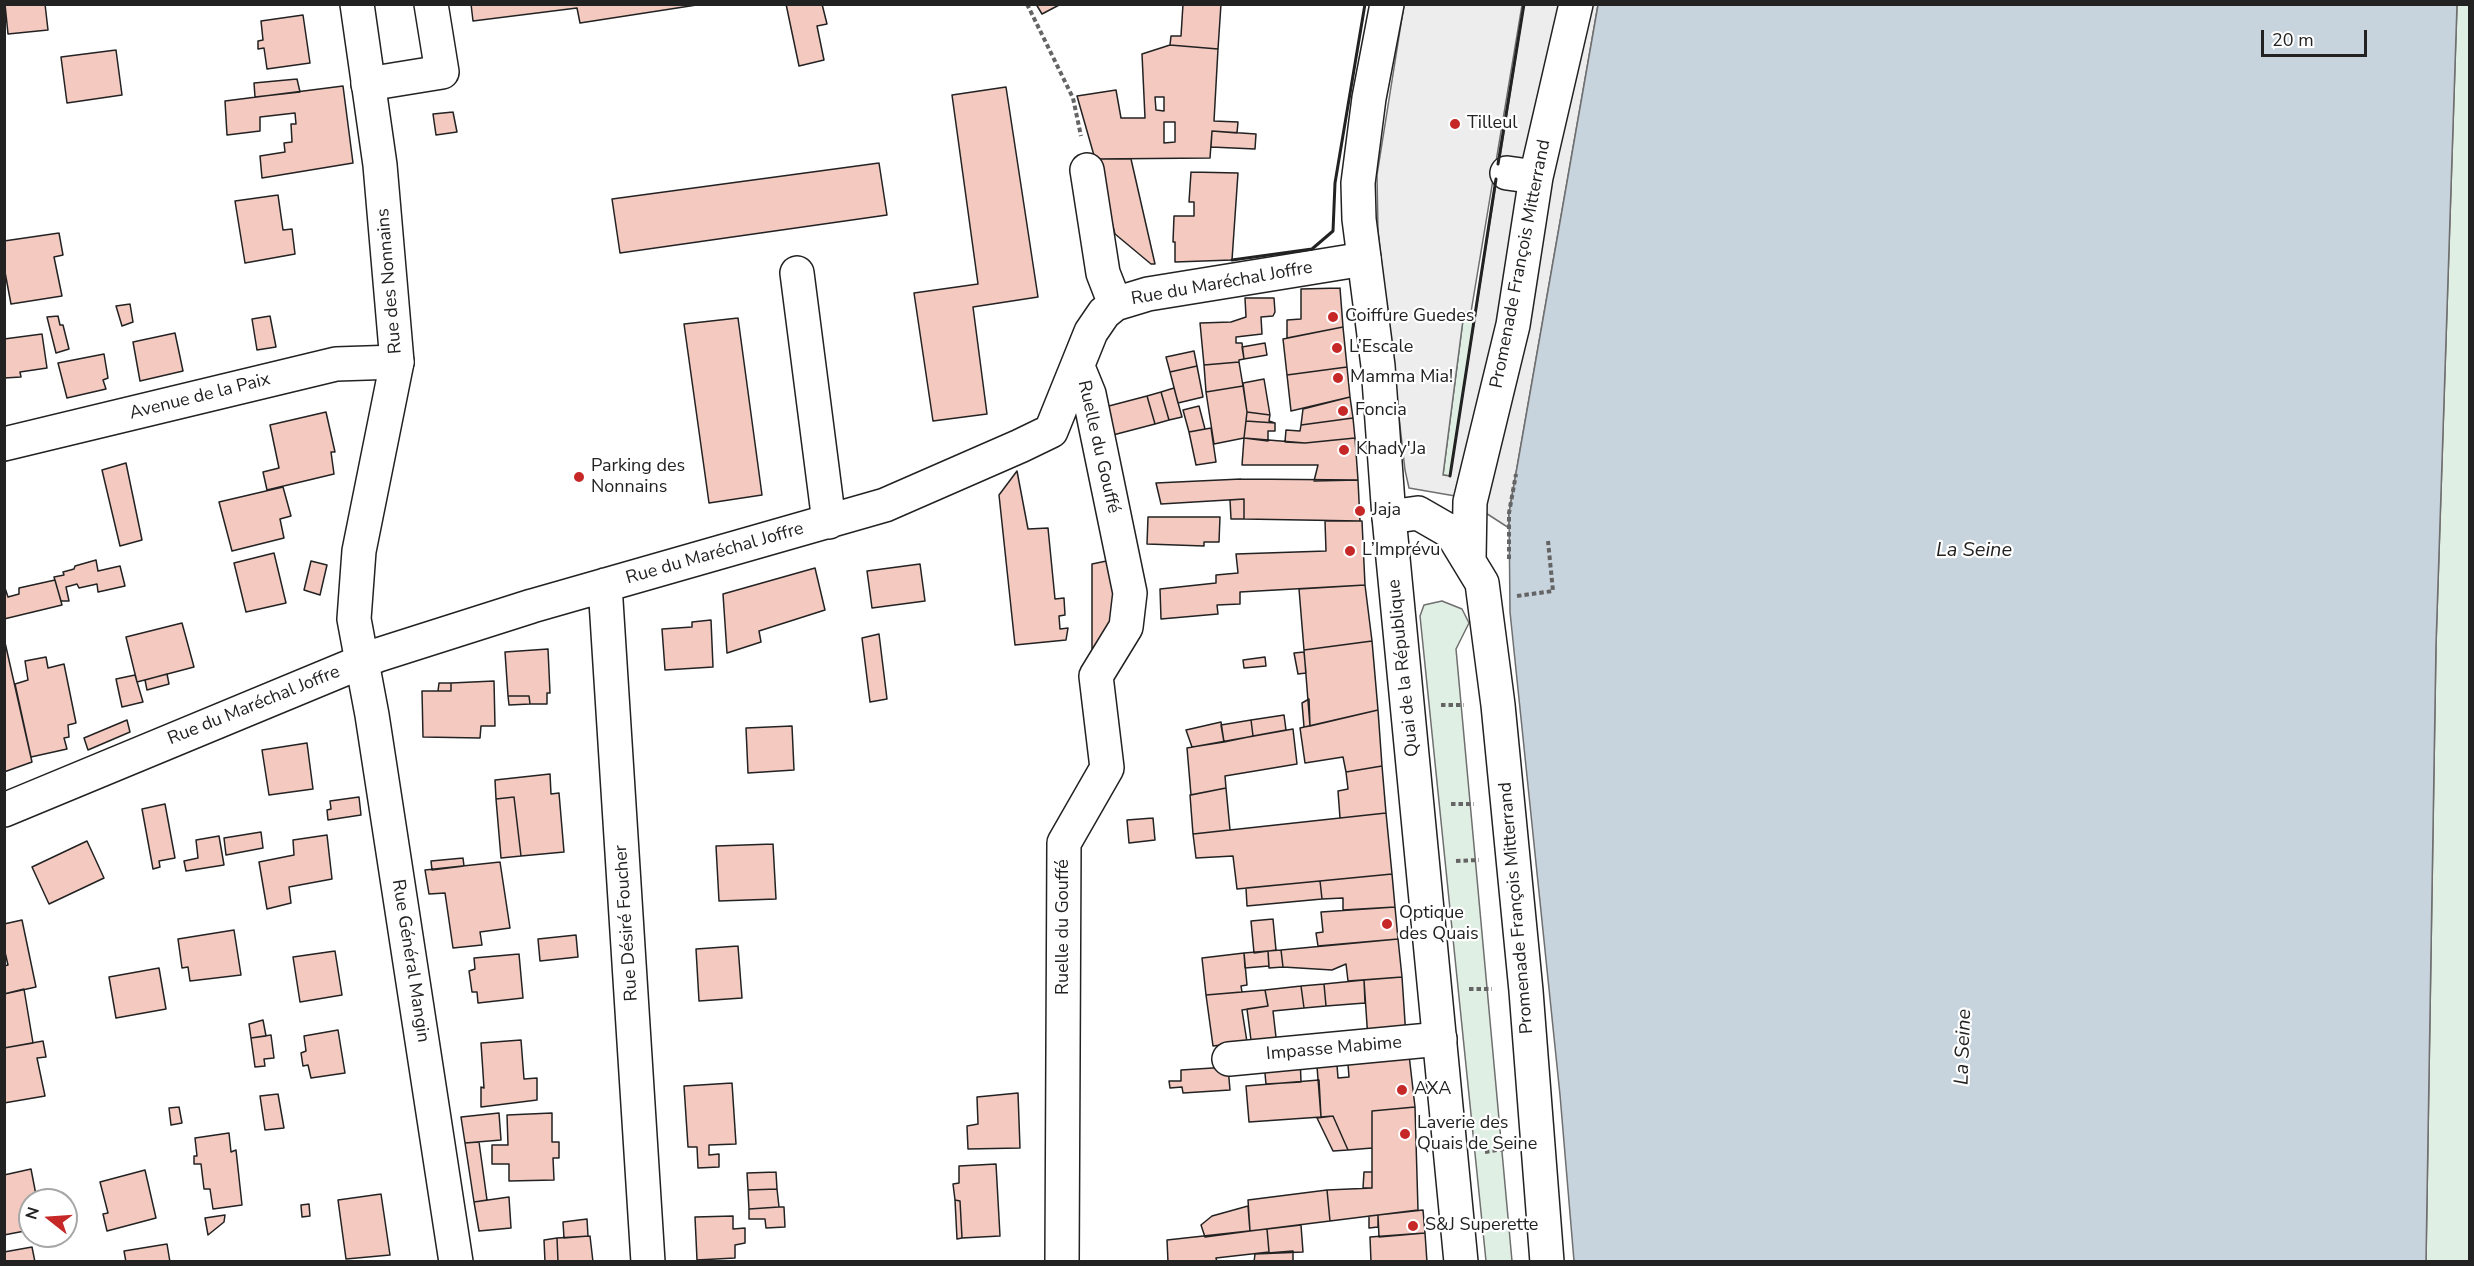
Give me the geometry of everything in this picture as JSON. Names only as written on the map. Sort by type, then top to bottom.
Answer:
[{"type":"street","name":"Rue des Nonnains","points":[[357,4],[380,165],[397,362],[359,551],[354,619],[363,662]]},
{"type":"street","points":[[368,84],[442,72],[431,4]]},
{"type":"street","name":"Quai de la République","points":[[1386,4],[1369,98],[1358,183],[1364,259],[1378,366],[1389,517],[1461,1262]]},
{"type":"street","name":"Promenade François Mitterrand","points":[[1468,559],[1470,502],[1513,325],[1521,175],[1576,4]]},
{"type":"street","points":[[1087,170],[1103,273],[1115,304]]},
{"type":"street","name":"Rue du Maréchal Joffre","points":[[4,810],[363,662],[532,606],[885,506],[1051,431],[1091,332],[1104,313],[1115,304],[1148,294],[1364,259]]},
{"type":"street","points":[[797,273],[829,522]]},
{"type":"street","name":"Avenue de la Paix","points":[[4,444],[336,364],[397,362]]},
{"type":"street","name":"Ruelle du Gouffé","points":[[1062,1262],[1064,843],[1107,768],[1096,676],[1126,627],[1130,593],[1089,394],[1078,367]]},
{"type":"street","name":"Promenade François Mitterrand","points":[[1389,517],[1418,513],[1451,532],[1482,584],[1508,803],[1526,991],[1547,1262]]},
{"type":"street","name":"Rue Désiré Foucher","points":[[605,585],[648,1262]]},
{"type":"street","name":"Rue Général Mangin","points":[[363,662],[456,1262]]},
{"type":"street","name":"Impasse Mabime","points":[[1228,1059],[1440,1039]]},
{"type":"path","points":[[1027,4],[1073,98],[1087,170]]},
{"type":"path","points":[[1484,601],[1553,591],[1548,541]]},
{"type":"path","points":[[1407,705],[1497,705]]},
{"type":"path","points":[[1417,804],[1508,803]]},
{"type":"path","points":[[1423,862],[1512,859]]},
{"type":"path","points":[[1435,988],[1526,991]]},
{"type":"path","points":[[1452,1157],[1538,1144]]},
{"type":"green space","points":[[2469,4],[2470,1261],[2426,1261],[2436,645],[2457,5]]},
{"type":"green space","points":[[1464,312],[1475,313],[1450,476],[1443,475]]},
{"type":"green space","points":[[1442,601],[1462,609],[1469,623],[1456,649],[1512,1261],[1486,1261],[1420,616],[1424,605]]},
{"type":"shaded area","points":[[1404,5],[1522,5],[1471,312],[1464,312],[1443,475],[1450,476],[1524,5],[1598,5],[1509,513],[1509,528],[1461,497],[1409,488],[1405,470],[1378,231],[1377,175]]},
{"type":"water","name":"La Seine","points":[[1598,5],[2457,5],[2436,645],[2426,1261],[1574,1261],[1560,1095],[1510,612],[1509,513]]},
{"type":"building","points":[[5,4],[45,4],[48,30],[8,34]]},
{"type":"building","points":[[471,4],[703,4],[580,23],[577,8],[473,21]]},
{"type":"building","points":[[786,4],[822,4],[827,24],[817,26],[824,60],[799,66]]},
{"type":"building","points":[[1036,4],[1061,4],[1042,14]]},
{"type":"building","points":[[1183,4],[1221,4],[1218,49],[1170,45],[1171,36],[1181,36]]},
{"type":"building","points":[[303,15],[310,63],[267,69],[264,48],[258,49],[258,41],[263,40],[261,21]]},
{"type":"building","points":[[1170,45],[1218,49],[1214,121],[1238,122],[1237,133],[1212,131],[1210,158],[1095,159],[1077,96],[1116,90],[1121,118],[1145,118],[1142,54]],"holes":[[[1155,97],[1164,97],[1164,111],[1156,110]],[[1164,122],[1175,122],[1175,142],[1164,143]]]},
{"type":"building","points":[[116,50],[122,95],[67,103],[61,57]]},
{"type":"building","points":[[297,79],[300,92],[255,97],[254,83]]},
{"type":"building","points":[[343,86],[353,163],[262,178],[260,156],[285,152],[284,143],[292,142],[291,124],[296,124],[295,113],[260,117],[260,131],[227,135],[225,101]]},
{"type":"building","points":[[1006,87],[1038,297],[973,307],[987,414],[933,421],[914,293],[978,284],[952,95]]},
{"type":"building","points":[[453,112],[457,132],[436,135],[433,114]]},
{"type":"building","points":[[1212,131],[1256,134],[1255,149],[1211,147]]},
{"type":"building","points":[[1095,159],[1131,159],[1155,264],[1151,264],[1115,234]]},
{"type":"building","points":[[879,163],[887,215],[620,253],[612,199]]},
{"type":"building","points":[[1191,172],[1238,173],[1232,260],[1175,262],[1174,216],[1194,216],[1194,202],[1189,202]]},
{"type":"building","points":[[278,195],[283,230],[292,229],[295,254],[245,263],[235,201]]},
{"type":"building","points":[[59,233],[63,255],[54,257],[62,296],[11,304],[4,267],[4,241]]},
{"type":"building","points":[[1340,288],[1343,327],[1287,338],[1287,320],[1301,319],[1301,289]]},
{"type":"building","points":[[1245,298],[1274,298],[1273,316],[1261,317],[1262,334],[1236,337],[1236,343],[1242,343],[1244,359],[1239,362],[1204,365],[1200,323],[1231,322],[1246,317]]},
{"type":"building","points":[[130,304],[133,322],[122,326],[116,306]]},
{"type":"building","points":[[58,316],[60,325],[63,325],[69,349],[56,353],[47,317]]},
{"type":"building","points":[[270,316],[276,347],[257,350],[252,319]]},
{"type":"building","points":[[738,318],[762,495],[709,503],[684,324]]},
{"type":"building","points":[[1343,327],[1347,367],[1287,375],[1283,339]]},
{"type":"building","points":[[175,333],[183,371],[140,381],[133,342]]},
{"type":"building","points":[[42,334],[47,368],[20,372],[21,377],[4,378],[4,339]]},
{"type":"building","points":[[1265,343],[1267,355],[1244,359],[1242,347]]},
{"type":"building","points":[[1194,351],[1197,366],[1170,372],[1166,357]]},
{"type":"building","points":[[104,354],[108,378],[103,380],[106,389],[67,398],[58,363]]},
{"type":"building","points":[[1239,362],[1243,386],[1206,392],[1204,365]]},
{"type":"building","points":[[1197,366],[1203,397],[1178,403],[1170,372]]},
{"type":"building","points":[[1347,367],[1350,397],[1291,411],[1287,375]]},
{"type":"building","points":[[1264,379],[1270,415],[1247,412],[1243,383]]},
{"type":"building","points":[[1243,386],[1247,412],[1244,438],[1214,444],[1206,392]]},
{"type":"building","points":[[1174,388],[1182,417],[1169,420],[1161,392]]},
{"type":"building","points":[[1161,392],[1169,420],[1155,424],[1147,396]]},
{"type":"building","points":[[1147,396],[1155,424],[1113,435],[1105,407]]},
{"type":"building","points":[[1350,397],[1353,418],[1301,425],[1303,409]]},
{"type":"building","points":[[1199,406],[1205,429],[1189,432],[1183,410]]},
{"type":"building","points":[[326,412],[335,452],[331,452],[334,474],[267,490],[263,472],[279,468],[270,425]]},
{"type":"building","points":[[1247,412],[1270,415],[1269,421],[1275,423],[1246,421]]},
{"type":"building","points":[[1353,418],[1355,438],[1305,443],[1285,442],[1286,430],[1300,431],[1301,425]]},
{"type":"building","points":[[1246,421],[1275,423],[1275,431],[1268,431],[1268,441],[1244,438]]},
{"type":"building","points":[[1211,428],[1216,462],[1196,465],[1189,432]]},
{"type":"building","points":[[1244,438],[1305,443],[1355,438],[1358,480],[1314,481],[1318,465],[1242,465]]},
{"type":"building","points":[[126,463],[142,540],[120,546],[102,470]]},
{"type":"building","points":[[1017,471],[1028,529],[1048,528],[1055,599],[1064,598],[1065,615],[1059,616],[1060,629],[1068,628],[1066,640],[1015,645],[999,495]]},
{"type":"building","points":[[1241,479],[1358,480],[1360,521],[1244,519],[1244,499],[1161,504],[1156,483]]},
{"type":"building","points":[[283,487],[291,516],[280,519],[284,538],[232,551],[219,502]]},
{"type":"building","points":[[1244,499],[1244,519],[1231,519],[1230,500]]},
{"type":"building","points":[[1148,517],[1220,517],[1219,542],[1204,542],[1204,546],[1147,544]]},
{"type":"building","points":[[1325,521],[1362,521],[1365,585],[1240,592],[1240,604],[1217,605],[1218,614],[1161,619],[1160,589],[1216,583],[1216,575],[1238,573],[1236,554],[1326,551]]},
{"type":"building","points":[[274,553],[286,603],[246,612],[234,563]]},
{"type":"building","points":[[1116,559],[1115,624],[1092,649],[1092,564]]},
{"type":"building","points":[[96,560],[98,571],[120,566],[125,586],[98,592],[97,584],[79,588],[77,584],[66,587],[69,601],[61,601],[54,577],[64,575],[63,572],[74,569],[75,566]]},
{"type":"building","points":[[311,561],[327,565],[320,595],[304,590]]},
{"type":"building","points":[[920,564],[925,601],[872,608],[867,571]]},
{"type":"building","points":[[815,568],[825,610],[759,631],[761,642],[727,653],[723,594]]},
{"type":"building","points":[[55,580],[62,605],[4,619],[4,585],[8,597],[19,594],[19,588]]},
{"type":"building","points":[[1365,585],[1372,641],[1304,650],[1299,589]]},
{"type":"building","points":[[711,620],[713,667],[665,670],[662,629],[692,627],[692,622]]},
{"type":"building","points":[[182,623],[194,667],[137,682],[126,637]]},
{"type":"building","points":[[879,634],[887,699],[870,702],[862,638]]},
{"type":"building","points":[[4,638],[32,762],[4,772]]},
{"type":"building","points":[[1372,641],[1378,710],[1310,726],[1304,650]]},
{"type":"building","points":[[548,649],[550,693],[547,693],[547,704],[530,704],[529,696],[508,696],[505,652]]},
{"type":"building","points":[[1304,652],[1306,673],[1298,674],[1294,653]]},
{"type":"building","points":[[46,657],[48,668],[64,664],[76,723],[68,725],[69,737],[64,738],[67,749],[31,757],[15,684],[28,680],[25,661]]},
{"type":"building","points":[[1265,657],[1266,666],[1244,668],[1243,660]]},
{"type":"building","points":[[167,674],[169,684],[147,690],[145,680]]},
{"type":"building","points":[[135,675],[143,702],[122,707],[116,679]]},
{"type":"building","points":[[494,681],[495,726],[481,726],[480,738],[423,737],[422,691],[451,691],[451,683]]},
{"type":"building","points":[[439,683],[451,683],[451,691],[438,691]]},
{"type":"building","points":[[508,696],[529,696],[530,704],[509,705]]},
{"type":"building","points":[[1309,699],[1310,726],[1304,727],[1302,703]]},
{"type":"building","points":[[1378,710],[1382,766],[1346,772],[1343,757],[1305,763],[1300,728]]},
{"type":"building","points":[[1284,715],[1286,730],[1253,736],[1251,720]]},
{"type":"building","points":[[127,720],[130,732],[88,750],[84,738]]},
{"type":"building","points":[[1251,720],[1253,736],[1224,742],[1221,725]]},
{"type":"building","points":[[1221,722],[1224,742],[1192,747],[1186,730]]},
{"type":"building","points":[[792,726],[794,770],[748,773],[746,728]]},
{"type":"building","points":[[1293,729],[1297,764],[1225,776],[1226,788],[1191,795],[1187,748]]},
{"type":"building","points":[[307,743],[313,789],[269,795],[262,750]]},
{"type":"building","points":[[1382,766],[1386,813],[1340,818],[1338,791],[1348,789],[1346,772]]},
{"type":"building","points":[[550,774],[551,794],[559,793],[564,852],[521,856],[514,797],[496,799],[495,780]]},
{"type":"building","points":[[1226,788],[1230,830],[1193,834],[1190,795]]},
{"type":"building","points":[[359,797],[361,815],[328,820],[327,810],[331,809],[330,801]]},
{"type":"building","points":[[514,797],[521,856],[501,858],[496,799]]},
{"type":"building","points":[[165,804],[175,858],[159,861],[160,867],[153,869],[142,809]]},
{"type":"building","points":[[1386,813],[1392,874],[1237,889],[1233,856],[1196,858],[1193,834]]},
{"type":"building","points":[[1153,818],[1155,840],[1129,843],[1127,820]]},
{"type":"building","points":[[261,832],[263,848],[226,855],[224,838]]},
{"type":"building","points":[[327,835],[332,879],[289,887],[291,903],[267,909],[259,862],[294,855],[293,840]]},
{"type":"building","points":[[219,836],[224,865],[186,871],[184,861],[198,858],[196,840]]},
{"type":"building","points":[[87,841],[104,878],[49,904],[32,867]]},
{"type":"building","points":[[773,844],[776,899],[719,901],[716,846]]},
{"type":"building","points":[[463,858],[464,866],[432,870],[431,861]]},
{"type":"building","points":[[500,862],[510,928],[480,932],[482,945],[453,948],[445,893],[429,894],[425,870]]},
{"type":"building","points":[[1392,874],[1395,907],[1343,910],[1343,898],[1322,899],[1320,881]]},
{"type":"building","points":[[1320,881],[1322,899],[1247,906],[1246,888]]},
{"type":"building","points":[[1395,907],[1398,939],[1318,946],[1316,933],[1323,932],[1321,912]]},
{"type":"building","points":[[1273,919],[1276,950],[1254,953],[1251,921]]},
{"type":"building","points":[[22,920],[36,987],[4,994],[4,966],[8,965],[4,948],[4,924]]},
{"type":"building","points":[[234,930],[241,975],[190,981],[188,967],[182,968],[178,939]]},
{"type":"building","points":[[576,935],[578,957],[540,961],[538,939]]},
{"type":"building","points":[[1398,939],[1402,977],[1348,981],[1346,964],[1332,970],[1283,967],[1281,950]]},
{"type":"building","points":[[738,946],[742,998],[699,1001],[696,949]]},
{"type":"building","points":[[1281,950],[1283,967],[1269,968],[1268,951]]},
{"type":"building","points":[[335,951],[342,995],[300,1002],[293,957]]},
{"type":"building","points":[[1268,951],[1269,966],[1245,968],[1244,953]]},
{"type":"building","points":[[1244,953],[1247,985],[1241,986],[1242,992],[1206,995],[1202,958]]},
{"type":"building","points":[[519,954],[523,998],[478,1003],[477,992],[472,992],[469,971],[475,969],[474,958]]},
{"type":"building","points":[[159,968],[166,1009],[116,1018],[109,977]]},
{"type":"building","points":[[1402,977],[1406,1037],[1368,1040],[1364,980]]},
{"type":"building","points":[[1364,980],[1365,1003],[1326,1006],[1324,984]]},
{"type":"building","points":[[1324,984],[1326,1006],[1304,1008],[1301,986]]},
{"type":"building","points":[[1301,986],[1304,1008],[1273,1011],[1277,1046],[1252,1048],[1247,1009],[1268,1006],[1265,990]]},
{"type":"building","points":[[24,989],[33,1043],[4,1048],[4,994]]},
{"type":"building","points":[[1265,990],[1268,1006],[1242,1010],[1247,1042],[1213,1046],[1206,995]]},
{"type":"building","points":[[263,1020],[266,1036],[251,1038],[249,1024]]},
{"type":"building","points":[[338,1030],[345,1073],[311,1078],[308,1065],[303,1066],[301,1053],[306,1051],[304,1036]]},
{"type":"building","points":[[271,1035],[274,1058],[264,1059],[265,1066],[255,1067],[251,1038]]},
{"type":"building","points":[[521,1040],[524,1079],[537,1078],[537,1100],[481,1107],[481,1087],[484,1088],[481,1043]]},
{"type":"building","points":[[43,1041],[46,1057],[37,1058],[45,1096],[4,1103],[4,1048]]},
{"type":"building","points":[[1408,1046],[1415,1107],[1372,1111],[1372,1148],[1348,1150],[1333,1116],[1321,1117],[1316,1054],[1336,1052],[1338,1078],[1349,1077],[1347,1052]]},
{"type":"building","points":[[1300,1055],[1301,1082],[1266,1084],[1264,1063]]},
{"type":"building","points":[[1228,1067],[1230,1090],[1183,1093],[1182,1087],[1170,1088],[1169,1081],[1181,1081],[1181,1070]]},
{"type":"building","points":[[1319,1080],[1321,1117],[1249,1122],[1246,1086]]},
{"type":"building","points":[[732,1083],[736,1144],[709,1145],[709,1155],[719,1154],[719,1167],[698,1168],[697,1147],[688,1147],[684,1086]]},
{"type":"building","points":[[1018,1093],[1020,1148],[968,1149],[967,1126],[978,1124],[977,1097]]},
{"type":"building","points":[[278,1094],[284,1128],[265,1130],[260,1096]]},
{"type":"building","points":[[179,1107],[182,1123],[171,1125],[169,1108]]},
{"type":"building","points":[[1415,1107],[1418,1210],[1330,1221],[1327,1190],[1372,1188],[1372,1111]]},
{"type":"building","points":[[499,1113],[501,1140],[465,1143],[461,1117]]},
{"type":"building","points":[[552,1113],[552,1142],[559,1142],[559,1158],[553,1158],[554,1180],[509,1181],[509,1164],[492,1164],[492,1145],[508,1145],[507,1115]]},
{"type":"building","points":[[1333,1116],[1348,1150],[1333,1151],[1317,1118]]},
{"type":"building","points":[[229,1133],[231,1152],[236,1150],[242,1205],[213,1209],[210,1189],[204,1189],[201,1164],[194,1164],[194,1156],[197,1156],[195,1138]]},
{"type":"building","points":[[479,1142],[487,1200],[474,1202],[465,1143]]},
{"type":"building","points":[[996,1164],[1000,1236],[962,1238],[960,1201],[955,1200],[953,1184],[959,1183],[959,1166]]},
{"type":"building","points":[[31,1169],[35,1188],[18,1188],[18,1232],[4,1235],[4,1175]]},
{"type":"building","points":[[145,1170],[156,1218],[107,1231],[103,1214],[108,1213],[100,1182]]},
{"type":"building","points":[[776,1172],[777,1189],[748,1190],[747,1173]]},
{"type":"building","points":[[1364,1172],[1372,1172],[1372,1188],[1363,1188]]},
{"type":"building","points":[[777,1189],[779,1207],[749,1209],[748,1190]]},
{"type":"building","points":[[1327,1190],[1330,1221],[1250,1231],[1248,1200]]},
{"type":"building","points":[[381,1194],[390,1255],[346,1259],[338,1200]]},
{"type":"building","points":[[509,1197],[511,1228],[479,1231],[474,1202]]},
{"type":"building","points":[[955,1200],[960,1201],[962,1238],[957,1239]]},
{"type":"building","points":[[309,1204],[310,1216],[302,1217],[301,1205]]},
{"type":"building","points":[[1248,1206],[1250,1231],[1205,1237],[1201,1225],[1212,1216]]},
{"type":"building","points":[[784,1207],[785,1227],[766,1228],[765,1219],[749,1219],[749,1209]]},
{"type":"building","points":[[1423,1210],[1425,1233],[1379,1237],[1378,1215]]},
{"type":"building","points":[[225,1215],[224,1222],[208,1235],[205,1218]]},
{"type":"building","points":[[1378,1215],[1378,1227],[1369,1228],[1369,1216]]},
{"type":"building","points":[[733,1216],[733,1229],[745,1228],[745,1243],[735,1245],[735,1258],[697,1260],[695,1217]]},
{"type":"building","points":[[587,1219],[588,1236],[564,1238],[563,1222]]},
{"type":"building","points":[[1301,1225],[1303,1252],[1255,1254],[1269,1252],[1267,1229]]},
{"type":"building","points":[[1267,1229],[1269,1252],[1216,1258],[1217,1262],[1168,1262],[1167,1240]]},
{"type":"building","points":[[1425,1233],[1427,1262],[1371,1262],[1370,1237]]},
{"type":"building","points":[[590,1236],[593,1262],[558,1262],[557,1238]]},
{"type":"building","points":[[557,1238],[558,1262],[545,1262],[544,1240]]},
{"type":"building","points":[[167,1244],[170,1262],[126,1262],[124,1251]]},
{"type":"building","points":[[32,1248],[35,1262],[4,1262],[4,1252]]},
{"type":"building","points":[[1293,1251],[1293,1262],[1254,1262],[1255,1254]]},
{"type":"wall","points":[[1232,260],[1312,249],[1333,231],[1335,183],[1365,4]]},
{"type":"wall","points":[[1498,164],[1524,4]]},
{"type":"wall","points":[[1450,476],[1496,179]]},
{"type":"place","name":"Tilleul","points":[[1455,124]]},
{"type":"place","name":"Coiffure Guedes","points":[[1333,317]]},
{"type":"place","name":"L’Escale","points":[[1337,348]]},
{"type":"place","name":"Mamma Mia!","points":[[1338,378]]},
{"type":"place","name":"Foncia","points":[[1343,411]]},
{"type":"place","name":"Khady'Ja","points":[[1344,450]]},
{"type":"place","name":"Parking des Nonnains","points":[[579,477]]},
{"type":"place","name":"Jaja","points":[[1360,511]]},
{"type":"place","name":"L’Imprévu","points":[[1350,551]]},
{"type":"place","name":"Optique des Quais","points":[[1387,924]]},
{"type":"place","name":"AXA","points":[[1402,1090]]},
{"type":"place","name":"Laverie des Quais de Seine","points":[[1405,1134]]},
{"type":"place","name":"S&J Superette","points":[[1413,1226]]}]
